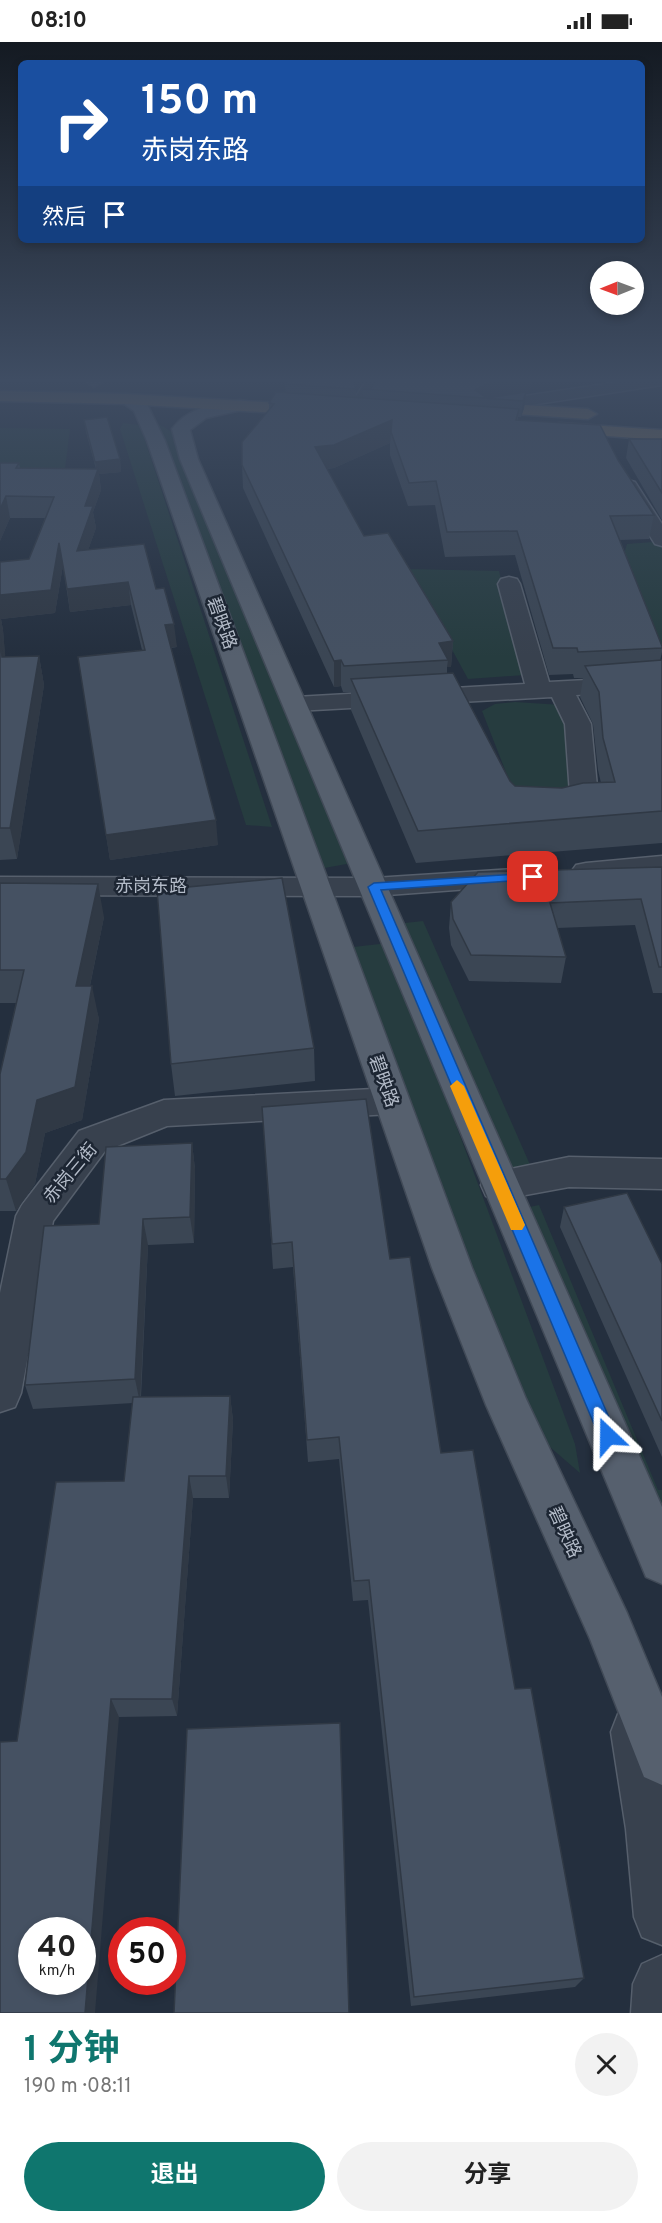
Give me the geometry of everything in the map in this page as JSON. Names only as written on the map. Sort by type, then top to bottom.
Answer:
[{"type":"main road","name":"碧映路","points":[[167,473],[452,1268],[503,1395],[624,1665],[662,1759]]},
{"type":"main road","name":"碧映路","points":[[197,473],[662,1561]]},
{"type":"street","points":[[621,473],[662,540]]},
{"type":"street","points":[[508,584],[550,690],[578,724],[585,797],[568,809],[529,809]]},
{"type":"street","points":[[296,704],[466,705],[550,690],[662,683]]},
{"type":"street","name":"赤岗东路","points":[[0,886],[374,887],[662,865]]},
{"type":"street","name":"赤岗三街","points":[[0,1393],[35,1216],[93,1141],[164,1113],[392,1101]]},
{"type":"street","points":[[500,1185],[569,1172],[662,1174]]},
{"type":"street","points":[[624,1665],[653,1829],[662,1917]]},
{"type":"street","points":[[660,2013],[662,1984]]},
{"type":"green space","points":[[0,473],[65,473],[64,477],[0,478]]},
{"type":"green space","points":[[134,473],[156,473],[272,827],[246,825]]},
{"type":"green space","points":[[172,473],[192,473],[352,863],[319,869]]},
{"type":"green space","points":[[653,542],[662,547],[662,653],[633,575],[623,557],[627,544]]},
{"type":"green space","points":[[408,569],[499,571],[525,675],[468,679]]},
{"type":"green space","points":[[515,702],[562,705],[578,789],[560,804],[511,785],[482,711],[495,704]]},
{"type":"green space","points":[[423,921],[531,1167],[504,1172],[396,924]]},
{"type":"green space","points":[[388,943],[575,1444],[580,1473],[535,1434],[345,948]]},
{"type":"green space","points":[[539,1205],[658,1490],[662,1490],[662,1545],[525,1208]]},
{"type":"building","points":[[0,473],[97,473],[85,506],[93,506],[77,551],[144,544],[156,589],[164,588],[174,624],[165,625],[216,820],[106,835],[78,657],[145,650],[128,582],[67,589],[59,543],[51,590],[0,595],[0,562],[29,559],[54,497],[6,496],[0,509]]},
{"type":"building","points":[[246,473],[329,473],[364,536],[388,533],[453,641],[439,643],[448,660],[344,666],[341,660],[334,661]]},
{"type":"building","points":[[405,473],[626,473],[654,515],[610,516],[662,648],[578,652],[577,648],[553,648],[517,531],[447,532],[436,481],[409,483]]},
{"type":"building","points":[[650,473],[662,473],[662,493]]},
{"type":"building","points":[[0,635],[2,657],[39,656],[10,828],[0,828]]},
{"type":"building","points":[[662,660],[662,811],[418,831],[351,679],[453,673],[510,781],[515,786],[562,788],[583,783],[615,782],[603,738],[599,692],[585,666]]},
{"type":"building","points":[[662,867],[662,967],[659,967],[641,899],[550,903],[566,957],[471,955],[453,919],[451,902],[478,872]]},
{"type":"building","points":[[282,878],[314,1048],[171,1064],[157,890]]},
{"type":"building","points":[[0,883],[98,884],[76,986],[92,986],[75,1087],[37,1100],[26,1152],[6,1179],[0,1179],[0,1074],[24,970],[0,970]]},
{"type":"building","points":[[366,1099],[390,1259],[410,1257],[441,1453],[473,1450],[515,1689],[531,1688],[584,1978],[414,1997],[369,1580],[354,1581],[339,1437],[307,1440],[292,1242],[272,1244],[262,1107]]},
{"type":"building","points":[[192,1143],[190,1217],[143,1219],[135,1379],[25,1385],[44,1226],[99,1224],[106,1147]]},
{"type":"building","points":[[627,1193],[662,1264],[662,1421],[564,1207]]},
{"type":"building","points":[[230,1396],[226,1476],[189,1476],[172,1699],[111,1699],[93,1917],[18,1917],[18,1995],[86,1995],[85,2013],[0,2013],[0,1742],[17,1741],[56,1482],[124,1481],[133,1397]]},
{"type":"building","points":[[340,1723],[349,2013],[174,2013],[175,1995],[186,1995],[186,1917],[178,1917],[187,1729]]},
{"type":"slow traffic","points":[[457,1086],[517,1225]]},
{"type":"route","points":[[533,877],[374,887],[608,1436]]}]
